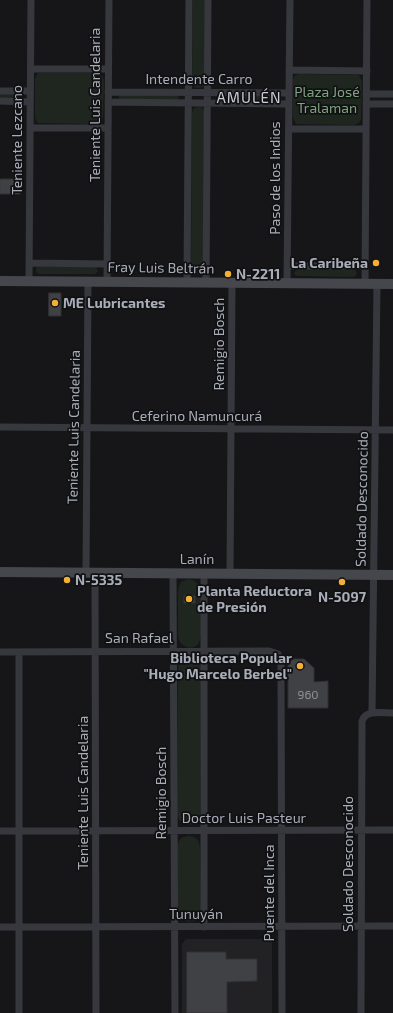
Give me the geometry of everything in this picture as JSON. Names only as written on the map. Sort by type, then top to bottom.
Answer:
[{"type":"street","name":"Teniente Lezcano","points":[[29,281],[31,0]]},
{"type":"street","name":"Teniente Luis Candelaria","points":[[107,282],[109,0]]},
{"type":"street","points":[[187,282],[189,0]]},
{"type":"street","name":"Remigio Bosch","points":[[206,283],[208,0]]},
{"type":"street","name":"Paso de los Indios","points":[[288,283],[290,0]]},
{"type":"street","points":[[365,284],[367,0]]},
{"type":"street","points":[[30,69],[108,69]]},
{"type":"street","points":[[289,70],[367,71]]},
{"type":"street","points":[[0,91],[30,91]]},
{"type":"street","name":"Intendente Carro","points":[[108,92],[289,93]]},
{"type":"street","points":[[366,94],[393,94]]},
{"type":"street","points":[[0,102],[30,102]]},
{"type":"street","name":"Intendente Carro","points":[[108,102],[289,104]]},
{"type":"street","points":[[366,104],[393,104]]},
{"type":"street","points":[[30,128],[108,128]]},
{"type":"street","points":[[289,129],[366,129]]},
{"type":"street","name":"Fray Luis Beltrán","points":[[29,263],[107,264]]},
{"type":"street","points":[[288,266],[365,266]]},
{"type":"street","name":"Fray Luis Beltrán","points":[[0,281],[393,284]]},
{"type":"street","name":"Teniente Luis Candelaria","points":[[88,282],[87,428],[90,572],[95,652],[96,1013]]},
{"type":"street","name":"Remigio Bosch","points":[[230,573],[232,283]]},
{"type":"street","name":"Soldado Desconocido","points":[[361,1013],[361,724],[364,716],[372,713],[377,284]]},
{"type":"street","name":"Ceferino Namuncurá","points":[[0,427],[393,430]]},
{"type":"street","name":"Lanín","points":[[0,572],[393,575]]},
{"type":"street","name":"Remigio Bosch","points":[[172,573],[175,1013]]},
{"type":"street","points":[[204,573],[204,927]]},
{"type":"street","name":"San Rafael","points":[[0,652],[269,651],[278,654]]},
{"type":"street","points":[[19,652],[19,1013]]},
{"type":"street","name":"Puente del Inca","points":[[278,654],[281,662],[282,1013]]},
{"type":"street","points":[[372,713],[393,713]]},
{"type":"street","name":"Doctor Luis Pasteur","points":[[0,831],[393,830]]},
{"type":"street","name":"Tunuyán","points":[[0,927],[393,926]]},
{"type":"shaded area","points":[[186,939],[268,939],[272,943],[272,1013],[182,1013],[182,944]]},
{"type":"green space","points":[[193,0],[205,0],[204,83],[203,87],[198,88],[194,87],[192,83]]},
{"type":"green space","points":[[38,73],[101,73],[104,80],[103,117],[101,122],[96,124],[38,123],[35,116],[35,79]]},
{"type":"green space","name":"Plaza José Tralaman","points":[[299,74],[359,75],[362,82],[361,119],[359,123],[354,125],[296,124],[293,117],[293,80],[294,76]]},
{"type":"green space","points":[[0,94],[19,94],[21,97],[0,98]]},
{"type":"green space","points":[[119,95],[177,95],[179,98],[177,100],[119,99]]},
{"type":"green space","points":[[219,96],[278,96],[280,98],[278,100],[221,100]]},
{"type":"green space","points":[[201,107],[204,111],[203,269],[200,274],[194,274],[191,269],[192,113],[193,109]]},
{"type":"green space","points":[[96,267],[98,271],[95,274],[39,274],[36,272],[36,268]]},
{"type":"green space","points":[[297,269],[353,269],[357,274],[353,277],[298,276],[294,273]]},
{"type":"green space","points":[[188,579],[195,581],[200,589],[202,624],[201,636],[198,644],[189,648],[182,644],[178,637],[178,589],[181,582]]},
{"type":"green space","points":[[185,656],[196,658],[201,668],[200,815],[196,822],[189,825],[182,822],[177,815],[178,668],[179,661]]},
{"type":"green space","points":[[188,836],[195,838],[200,845],[201,912],[196,919],[189,922],[182,919],[178,912],[177,845],[181,838]]},
{"type":"building","points":[[0,179],[20,179],[20,194],[0,194]]},
{"type":"building","name":"ME Lubricantes","points":[[49,293],[61,293],[61,316],[49,316]]},
{"type":"building","name":"Planta Reductora de Presión","points":[[184,596],[195,596],[195,603],[184,603]]},
{"type":"building","points":[[294,659],[304,659],[314,668],[314,682],[328,681],[328,708],[288,708],[288,663]]},
{"type":"building","points":[[187,952],[226,952],[226,959],[257,959],[257,981],[227,982],[227,1013],[187,1013]]},
{"type":"place","name":"La Caribeña","points":[[376,263]]},
{"type":"place","name":"N-2211","points":[[228,274]]},
{"type":"place","name":"ME Lubricantes","points":[[55,303]]},
{"type":"place","name":"N-5335","points":[[67,580]]},
{"type":"place","name":"N-5097","points":[[342,582]]},
{"type":"place","name":"Planta Reductora de Presión","points":[[189,599]]},
{"type":"place","name":"Biblioteca Popular \"Hugo Marcelo Berbel\"","points":[[300,666]]},
{"type":"district","name":"AMULÉN","points":[[249,98]]}]
